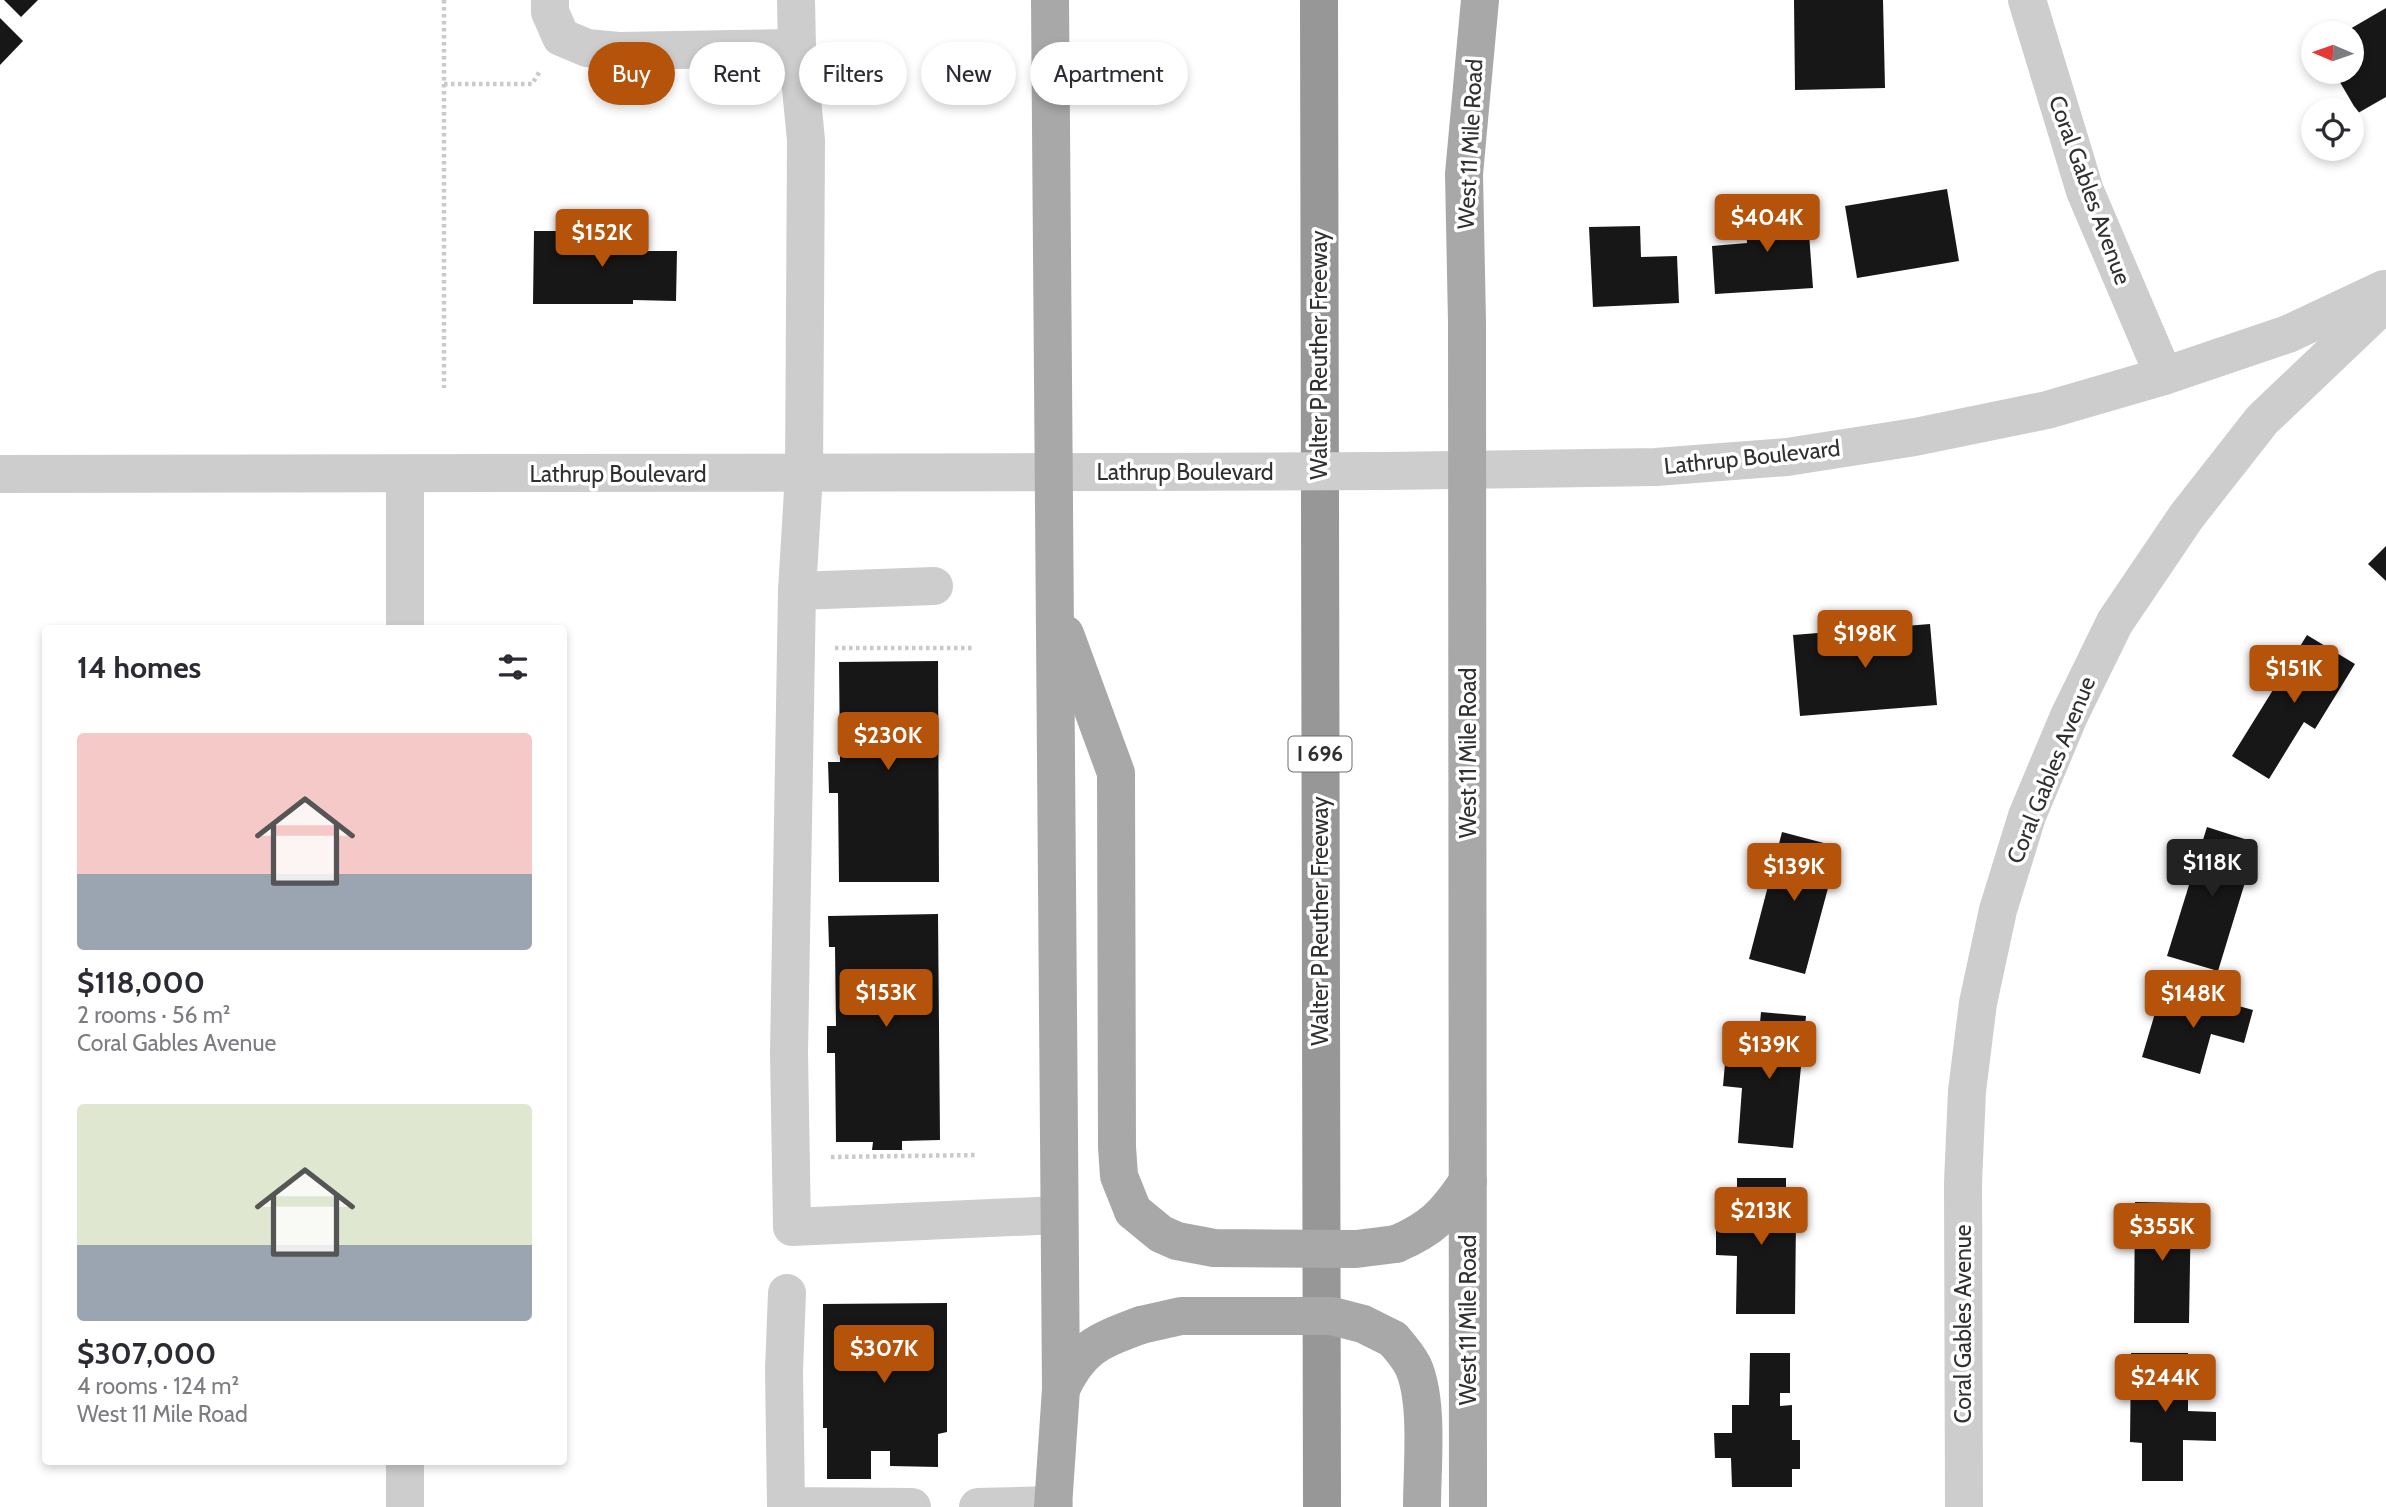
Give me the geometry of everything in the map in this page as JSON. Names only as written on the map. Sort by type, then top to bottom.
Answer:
[{"type":"highway","name":"Walter P Reuther Freeway","points":[[1319,0],[1322,1507]]},
{"type":"main road","points":[[1050,0],[1061,1389],[1054,1506]]},
{"type":"main road","name":"West 11 Mile Road","points":[[1468,1507],[1467,471],[1464,174],[1480,0]]},
{"type":"main road","points":[[1056,609],[1116,773],[1119,1176],[1133,1211],[1161,1234],[1177,1241],[1214,1248],[1356,1250],[1396,1244],[1421,1233],[1454,1203],[1468,1181]]},
{"type":"main road","points":[[1061,1389],[1071,1368],[1082,1354],[1141,1325],[1181,1316],[1332,1316],[1363,1324],[1393,1339],[1413,1366],[1422,1403],[1422,1507]]},
{"type":"street","points":[[550,0],[550,12],[561,37],[587,48],[618,51],[797,48]]},
{"type":"street","points":[[796,0],[797,48],[806,140],[804,474],[797,591],[789,1053],[792,1227],[1059,1215]]},
{"type":"street","name":"Coral Gables Avenue","points":[[2027,0],[2085,191],[2164,376]]},
{"type":"street","name":"Lathrup Boulevard","points":[[0,474],[1467,471],[1656,467],[1787,457],[1915,437],[2047,410],[2164,376],[2288,334],[2386,288]]},
{"type":"street","name":"Coral Gables Avenue","points":[[1964,1507],[1963,1183],[1967,1091],[1979,1003],[1998,910],[2027,816],[2069,716],[2115,622],[2186,517],[2262,420],[2386,302]]},
{"type":"street","points":[[405,474],[405,625]]},
{"type":"street","points":[[797,591],[934,586]]},
{"type":"street","points":[[788,1293],[784,1370],[786,1506],[912,1507]]},
{"type":"street","points":[[405,1465],[405,1507]]},
{"type":"street","points":[[978,1507],[1054,1506]]},
{"type":"path","points":[[444,0],[444,388]]},
{"type":"path","points":[[444,84],[532,84],[543,66]]},
{"type":"path","points":[[827,648],[974,648]]},
{"type":"path","points":[[825,1157],[978,1154]]},
{"type":"building","points":[[4,0],[38,0],[21,17]]},
{"type":"building","points":[[1794,0],[1883,0],[1885,88],[1795,90]]},
{"type":"building","points":[[2386,8],[2386,97],[2364,110],[2364,98],[2349,98],[2341,84],[2364,84],[2364,21]]},
{"type":"building","points":[[0,18],[23,41],[0,65]]},
{"type":"building","points":[[1947,189],[1959,261],[1857,278],[1845,206]]},
{"type":"building","points":[[1807,206],[1813,288],[1715,294],[1712,246],[1747,243],[1745,210]]},
{"type":"building","points":[[1640,226],[1641,257],[1677,256],[1679,303],[1593,307],[1589,227]]},
{"type":"building","points":[[599,227],[644,227],[644,251],[677,251],[676,301],[533,304],[534,231],[568,231],[569,246],[599,246]]},
{"type":"building","points":[[2386,546],[2386,581],[2368,564]]},
{"type":"building","points":[[1930,624],[1937,705],[1800,716],[1793,635]]},
{"type":"building","points":[[2307,635],[2355,664],[2315,729],[2304,722],[2269,779],[2232,756]]},
{"type":"building","points":[[938,661],[939,882],[839,882],[838,793],[829,793],[828,762],[840,762],[839,662]]},
{"type":"building","points":[[2207,827],[2257,843],[2218,971],[2167,956]]},
{"type":"building","points":[[1782,832],[1839,847],[1805,974],[1749,959]]},
{"type":"building","points":[[938,914],[940,1140],[902,1141],[902,1150],[872,1150],[873,1142],[836,1142],[835,1053],[827,1053],[827,1026],[836,1026],[835,947],[829,947],[828,916]]},
{"type":"building","points":[[2161,993],[2196,1003],[2199,995],[2253,1010],[2244,1043],[2211,1034],[2200,1074],[2142,1057]]},
{"type":"building","points":[[1761,1012],[1806,1016],[1793,1148],[1738,1143],[1742,1088],[1723,1086],[1726,1052],[1757,1055]]},
{"type":"building","points":[[1737,1178],[1786,1178],[1786,1217],[1796,1217],[1795,1314],[1736,1314],[1737,1256],[1716,1255],[1716,1217],[1737,1216]]},
{"type":"building","points":[[2135,1202],[2191,1203],[2189,1323],[2134,1323]]},
{"type":"building","points":[[947,1303],[947,1432],[938,1434],[938,1467],[890,1466],[890,1451],[871,1451],[871,1479],[827,1479],[827,1428],[823,1428],[823,1304]]},
{"type":"building","points":[[1750,1353],[1790,1353],[1790,1393],[1780,1393],[1780,1406],[1792,1405],[1792,1440],[1800,1440],[1800,1469],[1792,1469],[1792,1487],[1732,1487],[1731,1458],[1715,1458],[1714,1433],[1732,1433],[1732,1405],[1749,1405]]},
{"type":"building","points":[[2131,1353],[2188,1353],[2188,1411],[2216,1412],[2216,1441],[2183,1440],[2183,1481],[2142,1481],[2142,1443],[2130,1442]]}]
